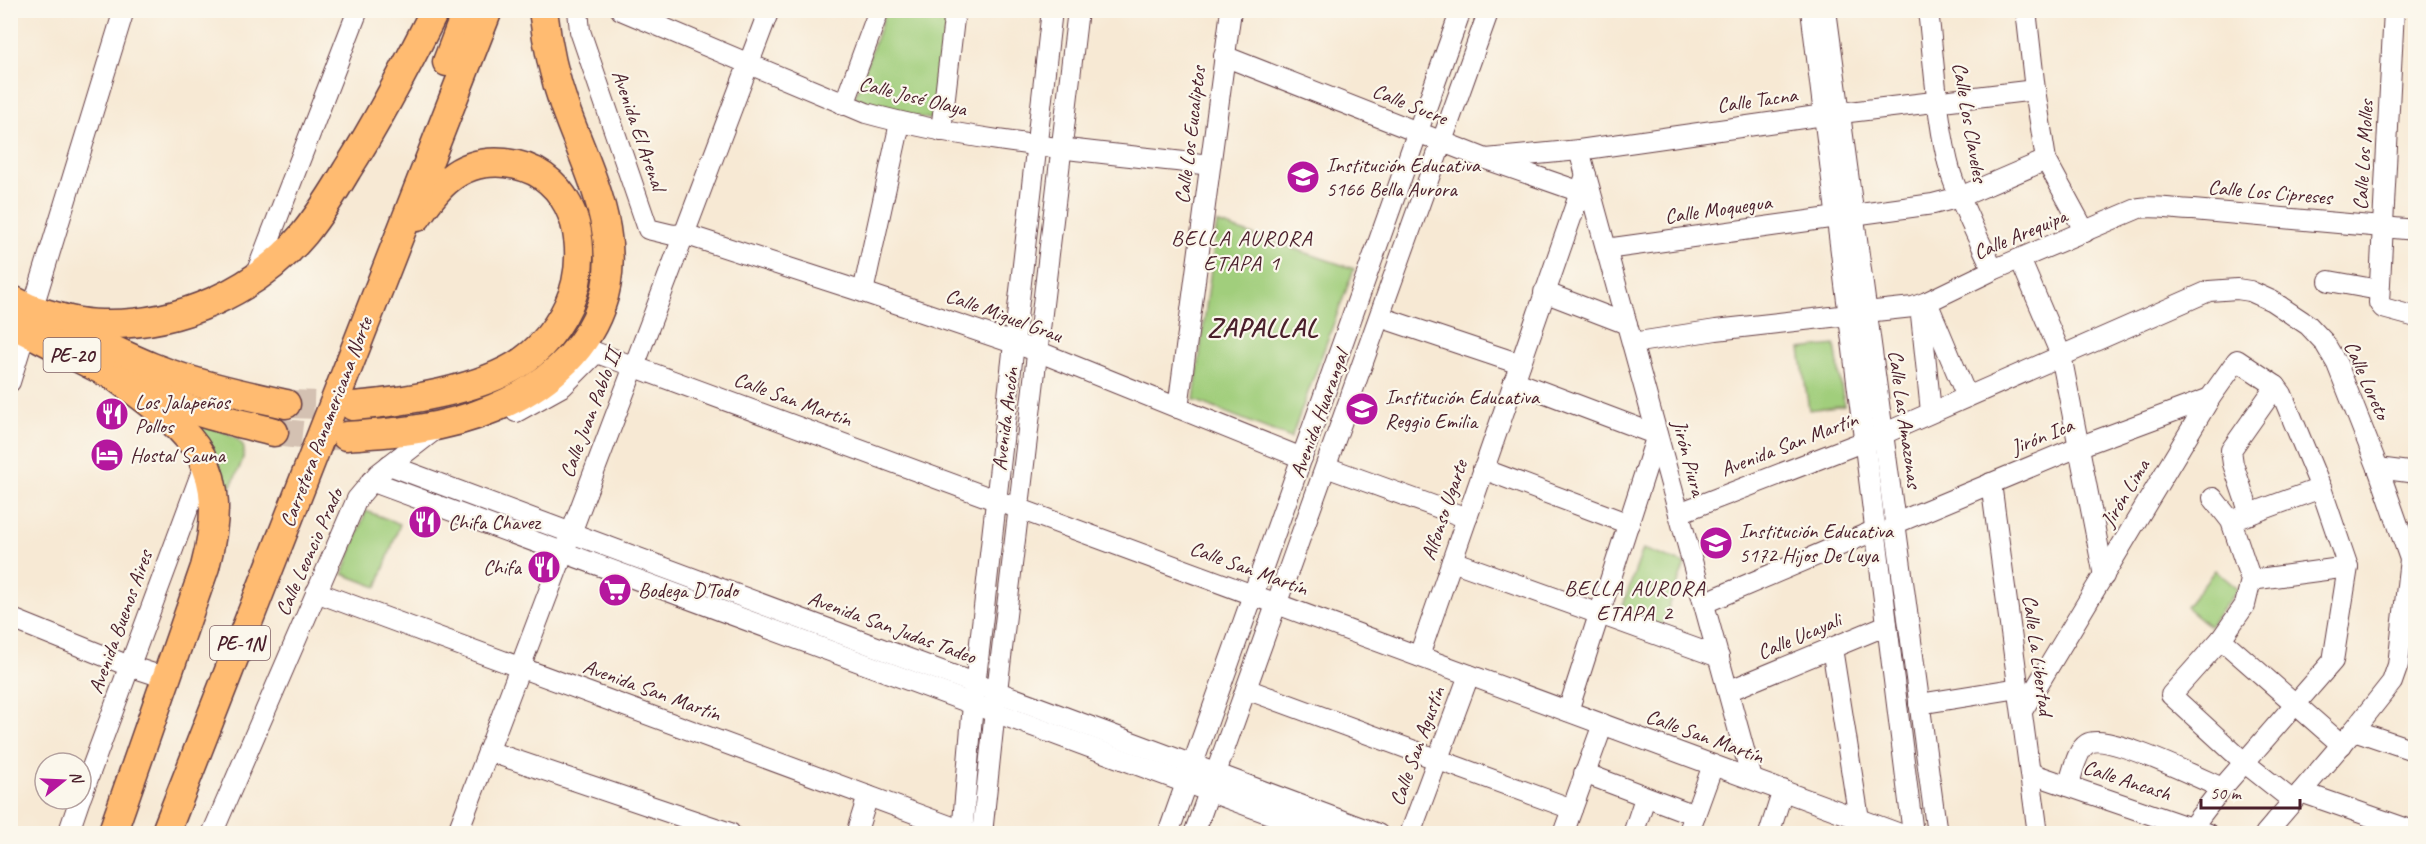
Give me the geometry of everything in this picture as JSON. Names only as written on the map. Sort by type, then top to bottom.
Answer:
[{"type":"highway","points":[[20,316],[59,318],[100,324],[152,321],[203,306],[253,280],[287,253],[324,208],[382,114],[435,10]]},
{"type":"highway","name":"Carretera Panamericana Norte","points":[[148,834],[292,457],[467,10]]},
{"type":"highway","name":"Carretera Panamericana Norte","points":[[165,834],[488,10]]},
{"type":"highway","points":[[346,436],[442,425],[491,409],[525,393],[588,350],[592,327],[605,290],[608,272],[606,229],[601,206],[555,77],[543,10]]},
{"type":"highway","points":[[353,406],[423,397],[501,373],[522,362],[538,349],[552,332],[576,284],[579,248],[571,211],[561,193],[546,178],[531,169],[514,164],[495,162],[462,170],[435,193],[397,242]]},
{"type":"highway","points":[[20,316],[92,341],[154,368],[219,389],[286,404]]},
{"type":"highway","name":"PE-20","points":[[20,316],[118,379]]},
{"type":"highway","points":[[118,379],[179,405],[221,419],[274,432]]},
{"type":"highway","points":[[112,834],[205,567],[212,542],[215,515],[214,491],[205,463],[191,440],[170,417],[118,379]]},
{"type":"street","points":[[10,382],[20,316],[124,10]]},
{"type":"street","points":[[253,280],[358,10]]},
{"type":"street","name":"Avenida El Arenal","points":[[578,10],[580,31],[648,229],[673,235],[684,234]]},
{"type":"street","name":"Calle José Olaya","points":[[621,10],[844,105],[900,123],[940,131],[1210,165]]},
{"type":"street","name":"Calle Juan Pablo II","points":[[457,834],[769,10]]},
{"type":"street","points":[[844,105],[879,10]]},
{"type":"street","points":[[940,131],[955,10]]},
{"type":"street","name":"Avenida Ancón","points":[[965,832],[975,683],[1052,10]]},
{"type":"street","name":"Avenida Ancón","points":[[982,834],[994,712],[1078,10]]},
{"type":"street","name":"Calle Los Eucaliptos","points":[[1178,408],[1231,10]]},
{"type":"street","name":"Avenida Huarangal","points":[[1168,834],[1461,10]]},
{"type":"street","name":"Avenida Huarangal","points":[[1194,834],[1490,10]]},
{"type":"street","name":"Calle Las Amazonas","points":[[1811,10],[1832,114]]},
{"type":"street","name":"Calle Las Amazonas","points":[[1826,10],[1832,114],[1885,527],[1919,704],[1937,834]]},
{"type":"street","name":"Calle Los Claveles","points":[[1928,10],[1939,102],[1951,172],[1993,270]]},
{"type":"street","points":[[2026,10],[2046,160],[2085,232]]},
{"type":"street","name":"Calle Los Molles","points":[[2379,297],[2394,10]]},
{"type":"street","name":"Calle Sucre","points":[[1224,56],[1486,159],[1583,183]]},
{"type":"street","name":"Calle Tacna","points":[[1486,159],[1579,150],[1832,114],[2035,90]]},
{"type":"street","points":[[863,292],[900,123]]},
{"type":"street","name":"Jirón Piura","points":[[1579,150],[1583,183],[1606,249],[1752,779]]},
{"type":"street","name":"Calle Moquegua","points":[[1606,249],[1933,204],[1960,197],[2046,160]]},
{"type":"street","name":"Alfonso Ugarte","points":[[1419,656],[1583,183]]},
{"type":"street","name":"Calle Arequipa","points":[[1632,343],[1923,304],[1993,270],[2139,208],[2152,206],[2172,210],[2193,210]]},
{"type":"street","name":"Calle Los Cipreses","points":[[2193,210],[2383,225],[2415,230]]},
{"type":"street","name":"Calle Miguel Grau","points":[[684,234],[1037,351],[1302,458]]},
{"type":"street","points":[[2020,259],[2061,355],[2103,576]]},
{"type":"street","points":[[2329,281],[2379,297],[2383,308],[2415,317]]},
{"type":"street","name":"Calle Loreto","points":[[1874,437],[2209,291],[2236,288],[2250,291],[2308,325],[2324,342],[2337,364],[2413,560],[2407,668],[2392,682],[2348,738],[2265,834]]},
{"type":"street","points":[[1544,292],[1627,324]]},
{"type":"street","points":[[1923,304],[1967,396]]},
{"type":"street","points":[[1923,304],[1931,412]]},
{"type":"street","points":[[1380,317],[1517,372],[1657,435],[1568,711]]},
{"type":"street","name":"Calle San Martín","points":[[588,350],[1900,834]]},
{"type":"street","name":"Calle Leoncio Prado","points":[[418,441],[445,436],[513,414],[563,386],[588,350]]},
{"type":"street","name":"Jirón Lima","points":[[2022,711],[2210,398],[2237,360],[2276,386]]},
{"type":"street","points":[[2200,830],[2222,788],[2333,661],[2348,567],[2320,488],[2282,394],[2276,386],[2231,450],[2233,464],[2250,514]]},
{"type":"street","name":"Jirón Ica","points":[[1704,603],[2078,447],[2210,398]]},
{"type":"street","name":"Calle Leoncio Prado","points":[[212,834],[357,499],[371,481],[389,465],[442,425]]},
{"type":"street","name":"Avenida San Martín","points":[[1679,513],[1874,437]]},
{"type":"street","name":"Avenida Buenos Aires","points":[[93,765],[205,463]]},
{"type":"street","name":"Avenida San Judas Tadeo","points":[[389,465],[997,691],[1189,774]]},
{"type":"street","points":[[1326,467],[1467,518]]},
{"type":"street","points":[[2378,468],[2415,472]]},
{"type":"street","points":[[1484,469],[1629,524]]},
{"type":"street","name":"Avenida San Judas Tadeo","points":[[371,481],[994,712],[1378,834]]},
{"type":"street","name":"Calle La Libertad","points":[[1991,483],[2038,834]]},
{"type":"street","points":[[2231,521],[2320,488]]},
{"type":"street","points":[[2213,498],[2231,521],[2251,580],[2245,605],[2221,639],[2171,695],[2245,763],[2297,797],[2415,832]]},
{"type":"street","name":"Calle Las Amazonas","points":[[1885,527],[1887,625],[1913,834]]},
{"type":"street","points":[[1452,561],[1600,612],[1719,657]]},
{"type":"street","points":[[2251,580],[2348,567]]},
{"type":"street","name":"Avenida San Martín","points":[[316,592],[965,832]]},
{"type":"street","points":[[10,618],[129,666],[166,678]]},
{"type":"street","name":"Calle Ucayali","points":[[1728,691],[1887,625]]},
{"type":"street","points":[[2221,639],[2296,704],[2348,738],[2415,751]]},
{"type":"street","points":[[1832,648],[1859,819]]},
{"type":"street","name":"Calle San Agustín","points":[[1410,834],[1469,675]]},
{"type":"street","points":[[1919,704],[2019,688]]},
{"type":"street","points":[[1246,689],[1572,809]]},
{"type":"street","points":[[1563,834],[1603,724]]},
{"type":"street","points":[[2068,786],[2082,749],[2090,742],[2099,741],[2121,745],[2222,788]]},
{"type":"street","points":[[488,751],[730,833]]},
{"type":"street","points":[[1584,773],[1645,798],[1691,824],[1713,765]]},
{"type":"street","name":"Calle Ancash","points":[[2030,773],[2200,830]]},
{"type":"street","name":"Avenida San Judas Tadeo","points":[[1213,782],[1324,834]]},
{"type":"street","points":[[1768,834],[1783,790]]},
{"type":"street","points":[[855,834],[868,796]]},
{"type":"street","points":[[1634,834],[1645,798]]},
{"type":"street","name":"Avenida Buenos Aires","points":[[68,834],[76,811]]},
{"type":"green space","points":[[886,11],[949,11],[935,120],[888,111],[855,97]]},
{"type":"green space","points":[[1217,223],[1354,269],[1291,438],[1194,400]]},
{"type":"green space","points":[[1835,345],[1844,405],[1809,410],[1800,349]]},
{"type":"green space","points":[[185,419],[220,430],[242,444],[244,450],[242,460],[229,490],[224,489]]},
{"type":"green space","points":[[366,511],[400,524],[377,587],[343,574]]},
{"type":"green space","points":[[1643,549],[1685,564],[1661,628],[1620,613]]},
{"type":"green space","points":[[2215,570],[2238,589],[2209,626],[2186,607]]},
{"type":"tunnel","points":[[286,404],[353,406]]},
{"type":"tunnel","points":[[274,432],[311,436],[344,436]]},
{"type":"place","name":"Institución Educativa 5166 Bella Aurora","points":[[1303,177]]},
{"type":"place","name":"Institución Educativa Reggio Emilia","points":[[1362,409]]},
{"type":"place","name":"Los Jalapeños Pollos","points":[[112,414]]},
{"type":"place","name":"Hostal Sauna","points":[[107,455]]},
{"type":"place","name":"Chifa Chavez","points":[[425,522]]},
{"type":"place","name":"Institución Educativa 5172 Hijos De Luya","points":[[1716,543]]},
{"type":"place","name":"Chifa","points":[[544,567]]},
{"type":"place","name":"Bodega D'Todo","points":[[615,590]]},
{"type":"district","name":"BELLA AURORA ETAPA 1","points":[[1242,250]]},
{"type":"district","name":"ZAPALLAL","points":[[1263,327]]},
{"type":"district","name":"BELLA AURORA ETAPA 2","points":[[1635,600]]}]
